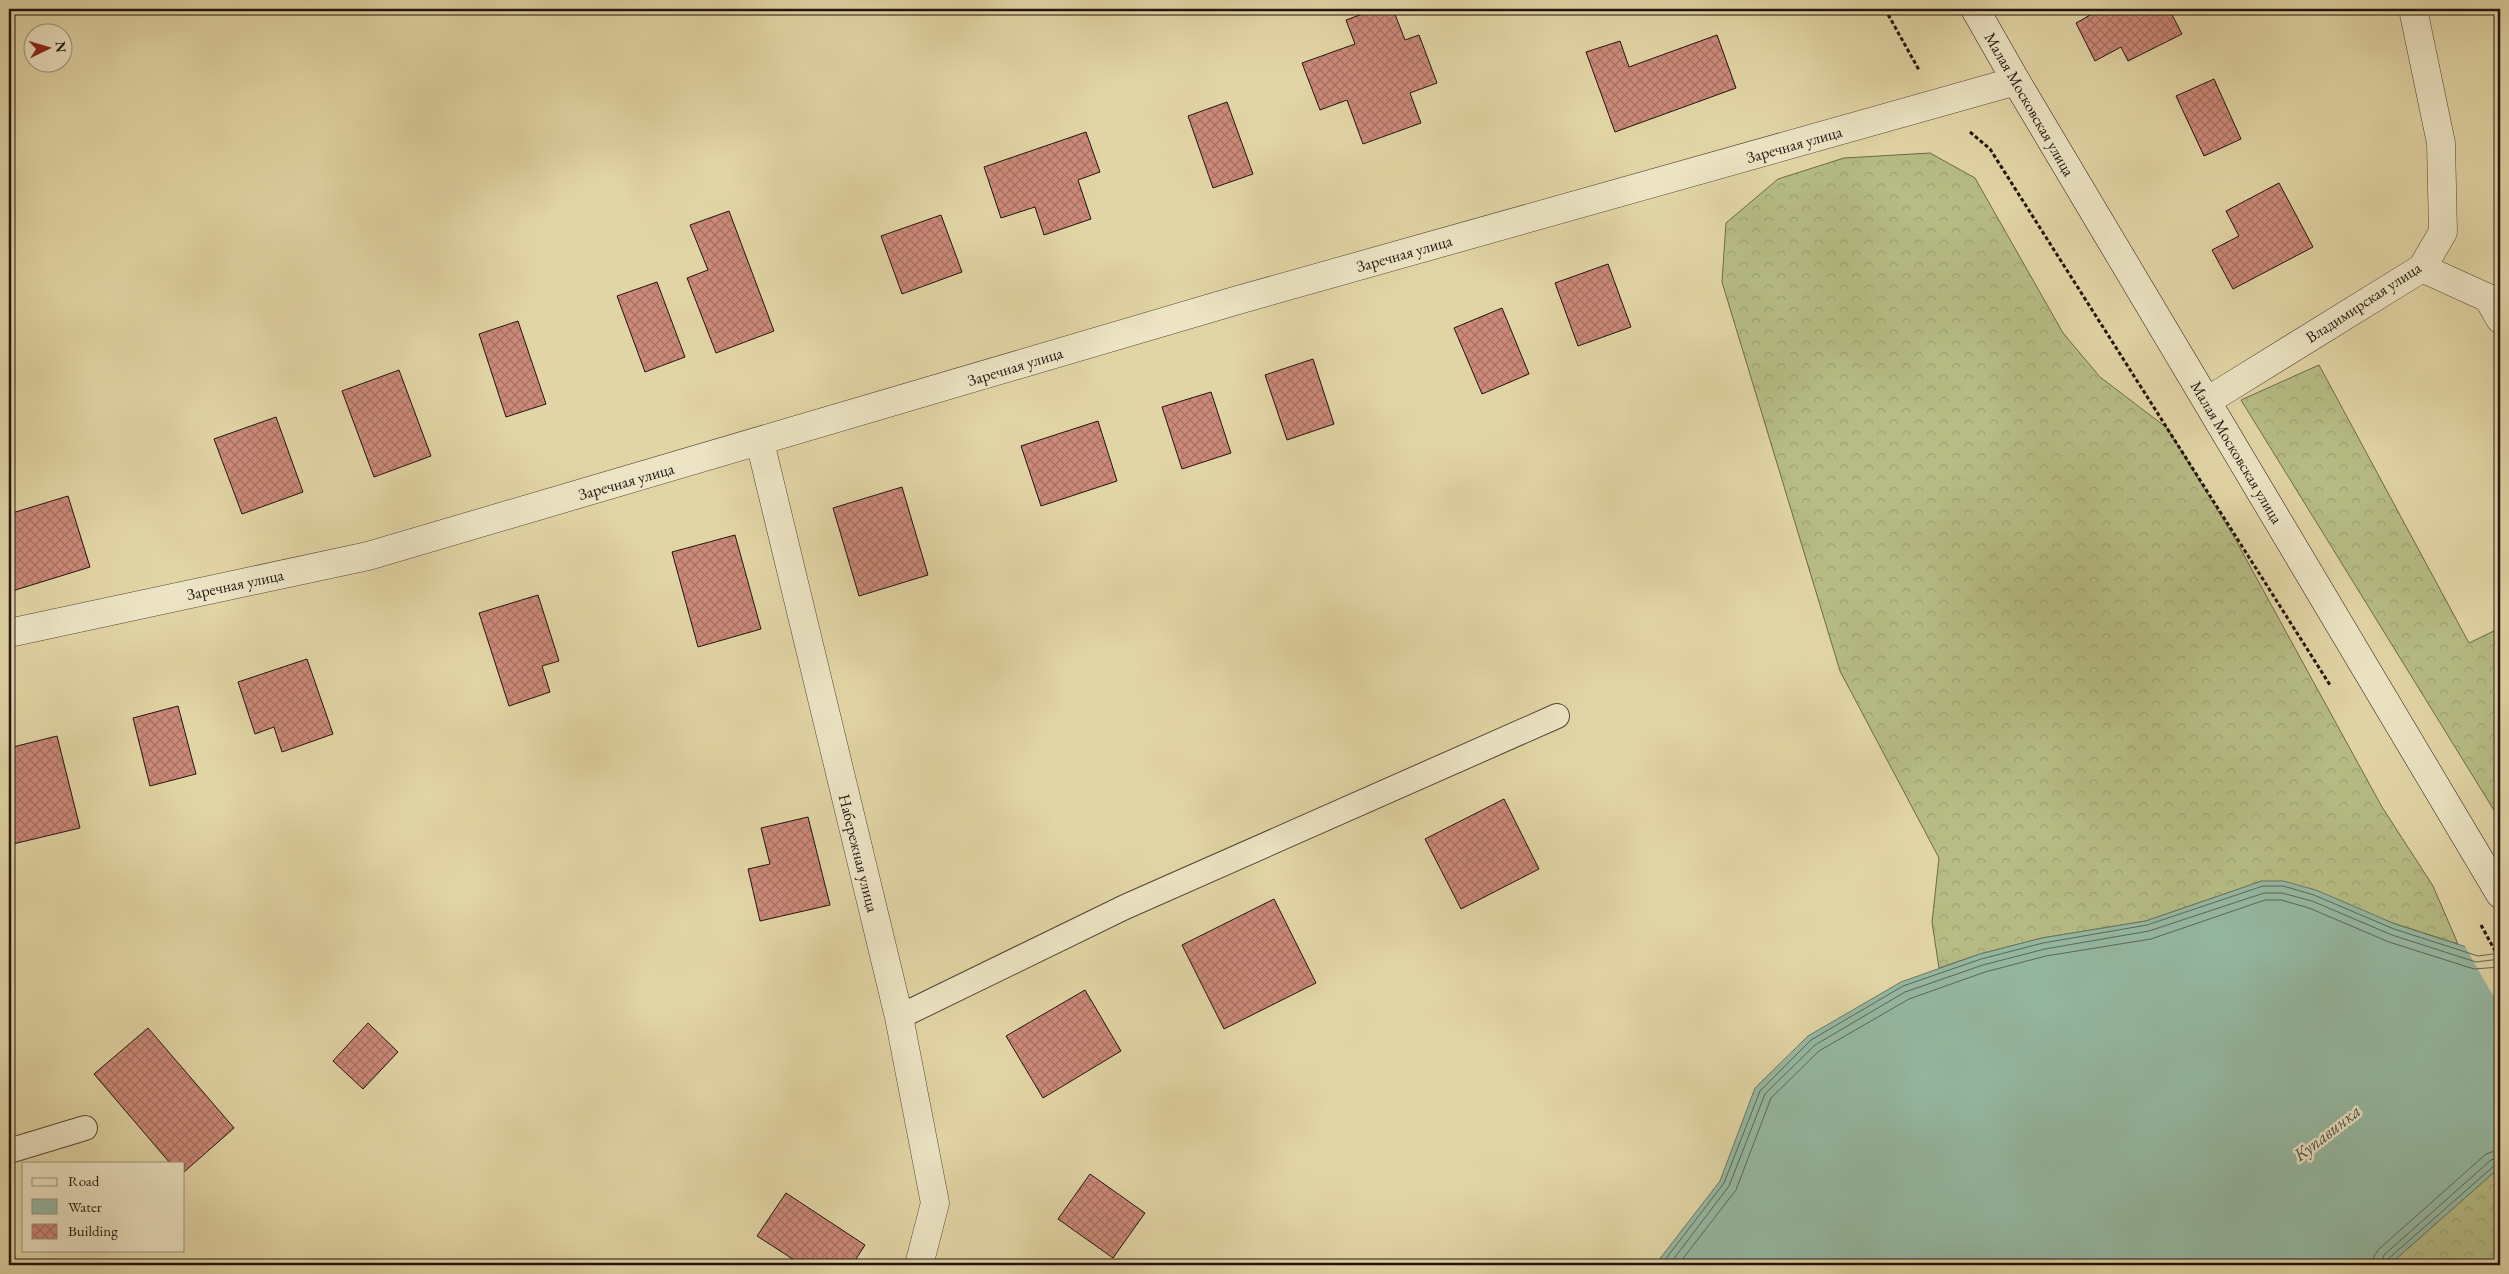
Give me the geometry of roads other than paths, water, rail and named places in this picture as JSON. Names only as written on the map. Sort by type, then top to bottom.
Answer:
[{"type":"street","name":"Малая Московская улица","points":[[1976,9],[2016,81],[2499,893]]},
{"type":"street","name":"Владимирская улица","points":[[2207,401],[2422,268],[2443,232],[2442,143],[2413,9]]},
{"type":"street","name":"Заречная улица","points":[[9,633],[368,556],[1238,300],[2016,81]]},
{"type":"street","points":[[2422,268],[2488,298],[2500,318]]},
{"type":"street","name":"Набережная улица","points":[[760,442],[899,1018],[935,1203],[919,1265]]},
{"type":"lane","points":[[899,1018],[1125,907],[1557,716]]},
{"type":"lane","points":[[9,1151],[85,1128]]},
{"type":"water","name":"Купавинка","points":[[2262,881],[2283,881],[2316,890],[2395,924],[2479,951],[2500,947],[2500,1167],[2389,1265],[1655,1265],[1720,1181],[1755,1088],[1808,1036],[1901,982],[1980,954],[2042,938],[2146,921]]}]
